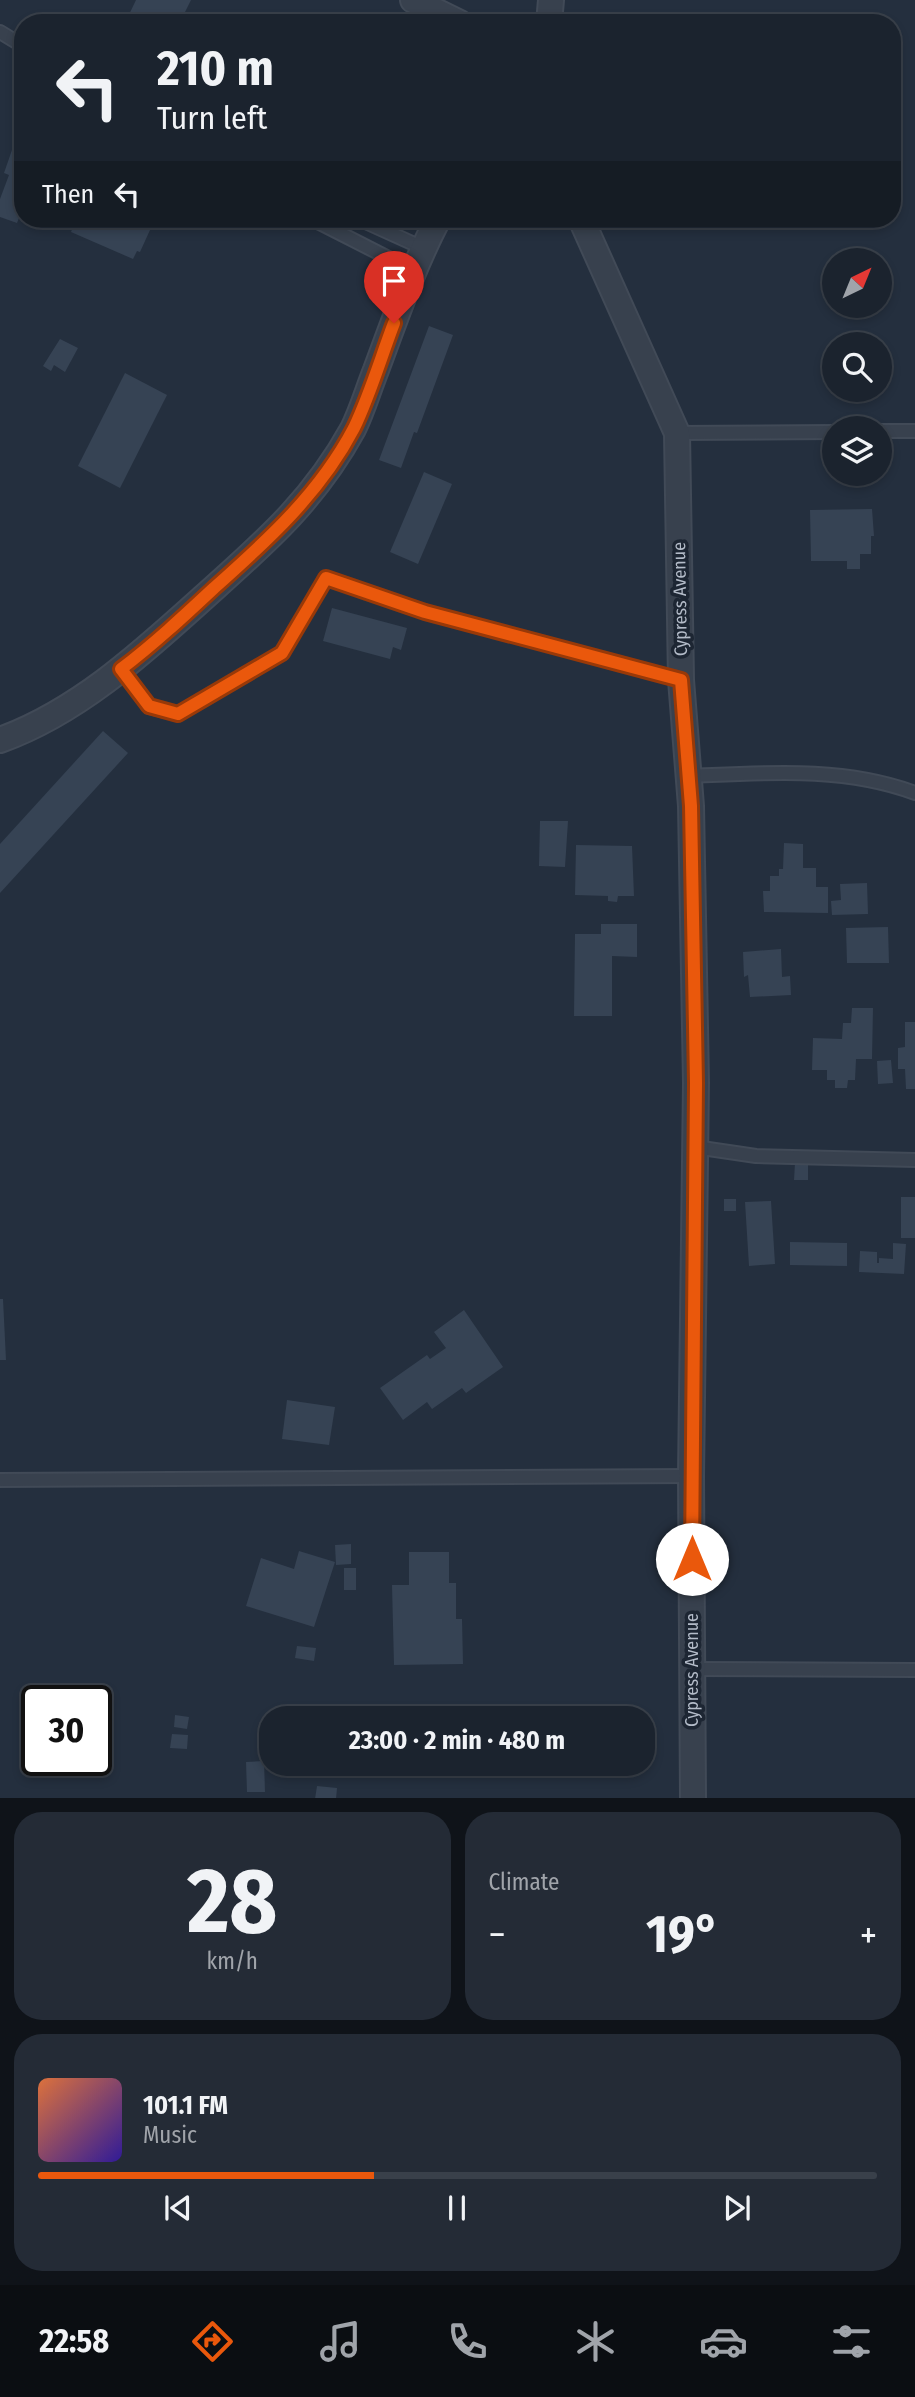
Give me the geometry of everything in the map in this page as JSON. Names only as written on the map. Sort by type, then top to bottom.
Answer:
[{"type":"street","points":[[413,0],[442,14]]},
{"type":"street","points":[[0,740],[25,731],[77,700],[146,650],[273,535],[307,499],[334,462],[355,426],[423,248],[434,228]]},
{"type":"street","name":"Cypress Avenue","points":[[585,228],[677,433],[681,680],[692,834],[695,1147],[691,1476],[693,1798]]},
{"type":"lane","points":[[330,228],[414,271]]},
{"type":"lane","points":[[379,228],[423,248]]},
{"type":"lane","points":[[892,431],[915,431]]},
{"type":"lane","points":[[677,433],[822,432]]},
{"type":"lane","points":[[121,669],[149,706],[178,714],[282,653],[326,578],[425,612],[681,680]]},
{"type":"lane","points":[[689,776],[784,772],[825,774],[898,787],[915,793]]},
{"type":"lane","points":[[695,1147],[756,1156],[915,1160]]},
{"type":"lane","points":[[0,1480],[691,1476]]},
{"type":"lane","points":[[692,1669],[915,1670]]},
{"type":"building","points":[[136,0],[191,0],[184,14],[129,14]]},
{"type":"building","points":[[13,147],[14,222],[0,217],[0,199],[9,175],[4,173]]},
{"type":"building","points":[[73,228],[151,228],[140,252],[137,251],[133,259],[71,232]]},
{"type":"building","points":[[429,326],[453,335],[417,433],[414,432],[401,468],[379,460]]},
{"type":"building","points":[[60,339],[78,348],[65,372],[54,365],[51,371],[43,366]]},
{"type":"building","points":[[125,373],[167,395],[120,488],[78,466]]},
{"type":"building","points":[[424,472],[452,484],[418,564],[390,552]]},
{"type":"building","points":[[872,509],[874,536],[871,536],[871,554],[860,554],[860,569],[847,569],[847,561],[811,561],[810,510]]},
{"type":"building","points":[[332,608],[407,628],[401,650],[393,647],[390,659],[323,641]]},
{"type":"building","points":[[103,731],[128,753],[0,893],[0,844]]},
{"type":"building","points":[[540,821],[568,821],[565,867],[539,866]]},
{"type":"building","points":[[784,843],[803,844],[803,868],[816,868],[816,887],[828,887],[828,913],[764,912],[763,891],[770,891],[770,876],[779,876],[779,869],[783,869]]},
{"type":"building","points":[[576,845],[632,846],[634,896],[618,896],[617,902],[608,901],[608,896],[575,895]]},
{"type":"building","points":[[867,883],[868,914],[832,915],[831,901],[841,900],[840,884]]},
{"type":"building","points":[[601,924],[637,924],[637,957],[612,956],[612,1016],[574,1016],[575,934],[601,934]]},
{"type":"building","points":[[888,927],[889,963],[847,963],[846,928]]},
{"type":"building","points":[[781,949],[782,977],[790,976],[791,995],[750,997],[748,975],[744,977],[743,952]]},
{"type":"building","points":[[852,1008],[873,1008],[872,1059],[856,1059],[855,1080],[848,1080],[847,1088],[835,1088],[835,1080],[827,1080],[827,1070],[812,1070],[813,1038],[842,1039],[843,1023],[851,1023]]},
{"type":"building","points":[[905,1022],[915,1022],[915,1089],[906,1089],[905,1069],[898,1069],[898,1048],[905,1047]]},
{"type":"building","points":[[891,1060],[893,1083],[878,1084],[877,1061]]},
{"type":"building","points":[[795,1163],[808,1163],[808,1180],[794,1180]]},
{"type":"building","points":[[901,1197],[915,1197],[915,1238],[901,1238]]},
{"type":"building","points":[[724,1199],[736,1199],[736,1211],[724,1211]]},
{"type":"building","points":[[771,1201],[775,1264],[749,1266],[745,1202]]},
{"type":"building","points":[[790,1242],[847,1243],[847,1266],[790,1265]]},
{"type":"building","points":[[893,1243],[906,1244],[904,1274],[859,1272],[860,1251],[877,1252],[879,1263],[879,1258],[893,1259]]},
{"type":"building","points":[[0,1299],[3,1299],[6,1360],[0,1360]]},
{"type":"building","points":[[464,1310],[503,1367],[466,1393],[462,1388],[432,1409],[427,1402],[403,1420],[380,1388],[427,1355],[430,1359],[446,1348],[434,1332]]},
{"type":"building","points":[[287,1400],[335,1407],[329,1445],[282,1439]]},
{"type":"building","points":[[351,1544],[351,1564],[336,1565],[335,1545]]},
{"type":"building","points":[[299,1551],[335,1562],[314,1627],[246,1606],[261,1558],[294,1569]]},
{"type":"building","points":[[409,1552],[449,1552],[449,1583],[456,1583],[456,1619],[462,1619],[463,1664],[394,1665],[392,1585],[409,1585]]},
{"type":"building","points":[[344,1568],[356,1568],[356,1590],[344,1590]]},
{"type":"building","points":[[297,1646],[316,1648],[314,1661],[295,1658]]},
{"type":"building","points":[[175,1715],[189,1717],[187,1729],[174,1727]]},
{"type":"building","points":[[172,1734],[188,1735],[187,1749],[170,1748]]},
{"type":"building","points":[[259,1761],[259,1776],[264,1776],[265,1792],[247,1792],[246,1762]]},
{"type":"building","points":[[317,1786],[337,1788],[336,1798],[315,1798]]},
{"type":"route","points":[[394,323],[355,426],[334,462],[307,499],[273,535],[146,650],[121,669],[149,706],[178,714],[282,653],[326,578],[425,612],[681,680],[691,806],[696,1083],[692,1559]]}]
